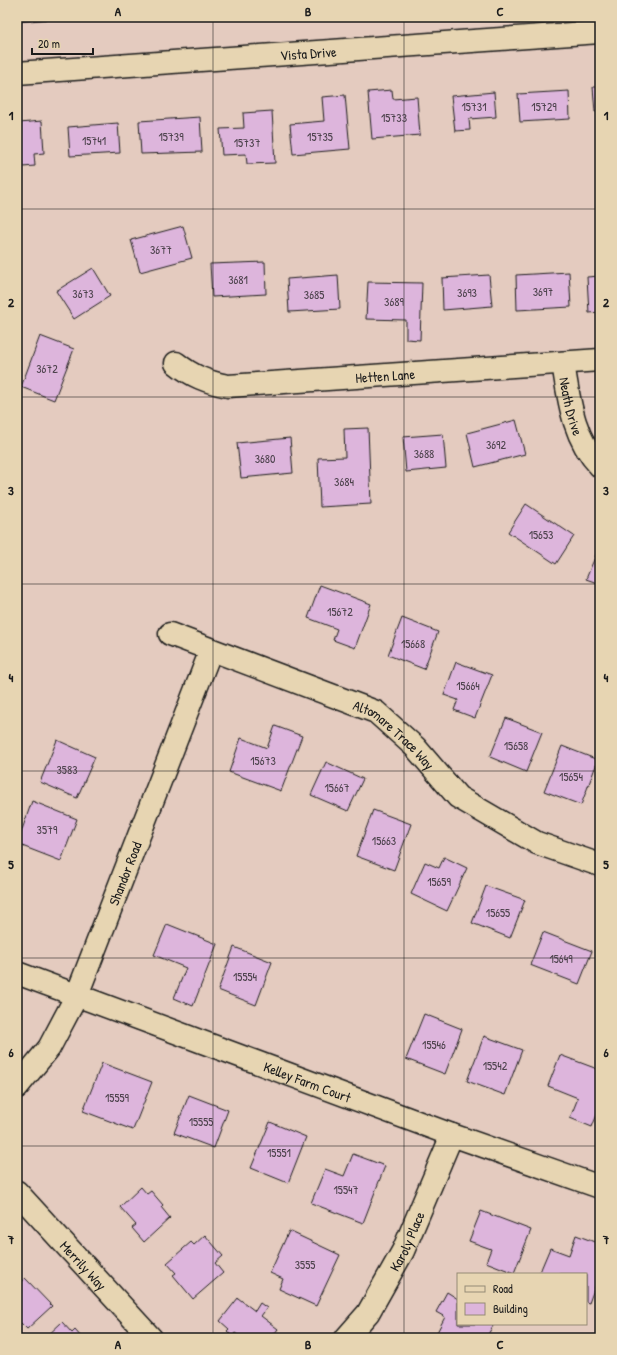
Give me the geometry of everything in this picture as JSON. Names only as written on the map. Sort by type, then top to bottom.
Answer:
[{"type":"street","name":"Vista Drive","points":[[17,73],[600,32]]},
{"type":"street","name":"Hetten Lane","points":[[176,363],[189,373],[208,382],[228,386],[600,360]]},
{"type":"street","name":"Neath Drive","points":[[563,363],[571,414],[580,438],[600,466]]},
{"type":"street","name":"Altomare Trace Way","points":[[170,634],[376,712],[415,747],[458,797],[537,843],[600,865]]},
{"type":"street","name":"Shandor Road","points":[[17,1087],[49,1048],[77,995],[211,650]]},
{"type":"street","name":"Kelley Farm Court","points":[[17,973],[452,1135],[600,1187]]},
{"type":"street","name":"Karoly Place","points":[[346,1338],[368,1313],[403,1251],[452,1135]]},
{"type":"street","name":"Merrily Way","points":[[17,1192],[150,1338]]},
{"type":"building","points":[[17,17],[52,17],[52,19],[17,22]]},
{"type":"building","points":[[593,87],[600,87],[600,111],[595,112]]},
{"type":"building","points":[[392,90],[393,99],[417,97],[420,135],[372,139],[368,92]]},
{"type":"building","points":[[569,91],[570,119],[520,122],[518,94]]},
{"type":"building","points":[[494,92],[496,117],[469,119],[470,130],[455,131],[451,96]]},
{"type":"building","points":[[345,95],[350,149],[293,154],[290,124],[324,121],[322,97]]},
{"type":"building","points":[[272,111],[275,163],[247,164],[246,154],[222,155],[220,129],[244,128],[243,113]]},
{"type":"building","points":[[200,117],[202,152],[141,154],[139,121]]},
{"type":"building","points":[[42,121],[44,153],[34,154],[35,166],[23,167],[22,155],[17,155],[17,127],[19,127],[19,123]]},
{"type":"building","points":[[118,123],[120,153],[70,156],[68,127]]},
{"type":"building","points":[[183,226],[192,258],[140,272],[131,240]]},
{"type":"building","points":[[265,262],[266,294],[212,297],[210,264]]},
{"type":"building","points":[[93,268],[110,296],[74,319],[56,291]]},
{"type":"building","points":[[569,272],[571,307],[517,310],[516,275]]},
{"type":"building","points":[[338,275],[340,309],[289,312],[287,279]]},
{"type":"building","points":[[489,275],[492,306],[443,310],[442,278]]},
{"type":"building","points":[[600,276],[600,312],[589,313],[587,277]]},
{"type":"building","points":[[368,282],[422,283],[420,340],[406,339],[406,320],[366,319]]},
{"type":"building","points":[[40,336],[74,349],[54,400],[21,387]]},
{"type":"building","points":[[516,420],[525,454],[475,467],[467,433]]},
{"type":"building","points":[[368,428],[371,504],[320,507],[318,458],[345,457],[344,429]]},
{"type":"building","points":[[443,434],[446,468],[406,472],[403,437]]},
{"type":"building","points":[[290,438],[293,473],[241,478],[237,443]]},
{"type":"building","points":[[526,504],[574,536],[556,564],[508,532]]},
{"type":"building","points":[[600,545],[600,584],[586,579]]},
{"type":"building","points":[[320,585],[371,604],[355,648],[333,640],[337,629],[308,618]]},
{"type":"building","points":[[402,618],[438,632],[424,669],[388,655]]},
{"type":"building","points":[[456,662],[492,675],[475,718],[454,710],[458,700],[444,695]]},
{"type":"building","points":[[506,718],[542,732],[526,772],[490,757]]},
{"type":"building","points":[[275,726],[302,736],[281,791],[229,772],[241,738],[267,748]]},
{"type":"building","points":[[57,740],[95,757],[77,798],[40,782]]},
{"type":"building","points":[[562,746],[598,760],[581,805],[544,791]]},
{"type":"building","points":[[326,762],[363,779],[348,811],[311,795]]},
{"type":"building","points":[[32,801],[77,819],[61,861],[17,844]]},
{"type":"building","points":[[373,810],[411,824],[394,870],[356,856]]},
{"type":"building","points":[[444,857],[467,868],[447,911],[411,894],[425,862],[439,868]]},
{"type":"building","points":[[486,886],[525,900],[510,938],[472,923]]},
{"type":"building","points":[[167,924],[217,944],[193,1006],[174,998],[186,968],[154,955]]},
{"type":"building","points":[[543,932],[592,951],[579,984],[530,965]]},
{"type":"building","points":[[234,947],[272,962],[256,1005],[218,990]]},
{"type":"building","points":[[424,1014],[462,1029],[445,1074],[406,1059]]},
{"type":"building","points":[[484,1036],[522,1050],[505,1095],[467,1081]]},
{"type":"building","points":[[560,1055],[600,1070],[600,1107],[592,1127],[570,1118],[578,1098],[548,1086]]},
{"type":"building","points":[[102,1063],[152,1082],[133,1130],[83,1111]]},
{"type":"building","points":[[189,1095],[228,1110],[214,1148],[174,1133]]},
{"type":"building","points":[[270,1122],[306,1137],[288,1183],[251,1168]]},
{"type":"building","points":[[353,1154],[385,1166],[363,1223],[311,1203],[325,1169],[344,1176]]},
{"type":"building","points":[[141,1187],[147,1194],[151,1191],[163,1205],[161,1207],[170,1218],[144,1242],[132,1228],[136,1225],[120,1207]]},
{"type":"building","points":[[481,1211],[531,1230],[514,1273],[486,1262],[491,1249],[469,1241]]},
{"type":"building","points":[[289,1231],[340,1255],[316,1306],[279,1289],[283,1279],[270,1273]]},
{"type":"building","points":[[205,1235],[223,1256],[215,1263],[223,1273],[193,1299],[173,1275],[176,1273],[167,1263],[191,1242],[194,1245]]},
{"type":"building","points":[[576,1235],[600,1244],[600,1273],[589,1303],[587,1302],[587,1273],[539,1273],[550,1248],[569,1255]]},
{"type":"building","points":[[25,1278],[52,1306],[27,1329],[21,1323],[17,1327],[17,1285]]},
{"type":"building","points":[[447,1292],[457,1298],[457,1325],[493,1325],[486,1338],[434,1338],[445,1317],[436,1312]]},
{"type":"building","points":[[238,1298],[255,1311],[260,1303],[267,1308],[261,1316],[278,1329],[271,1338],[242,1338],[235,1333],[232,1336],[227,1331],[229,1329],[220,1321]]},
{"type":"building","points":[[62,1322],[72,1333],[75,1330],[82,1338],[45,1338]]}]
